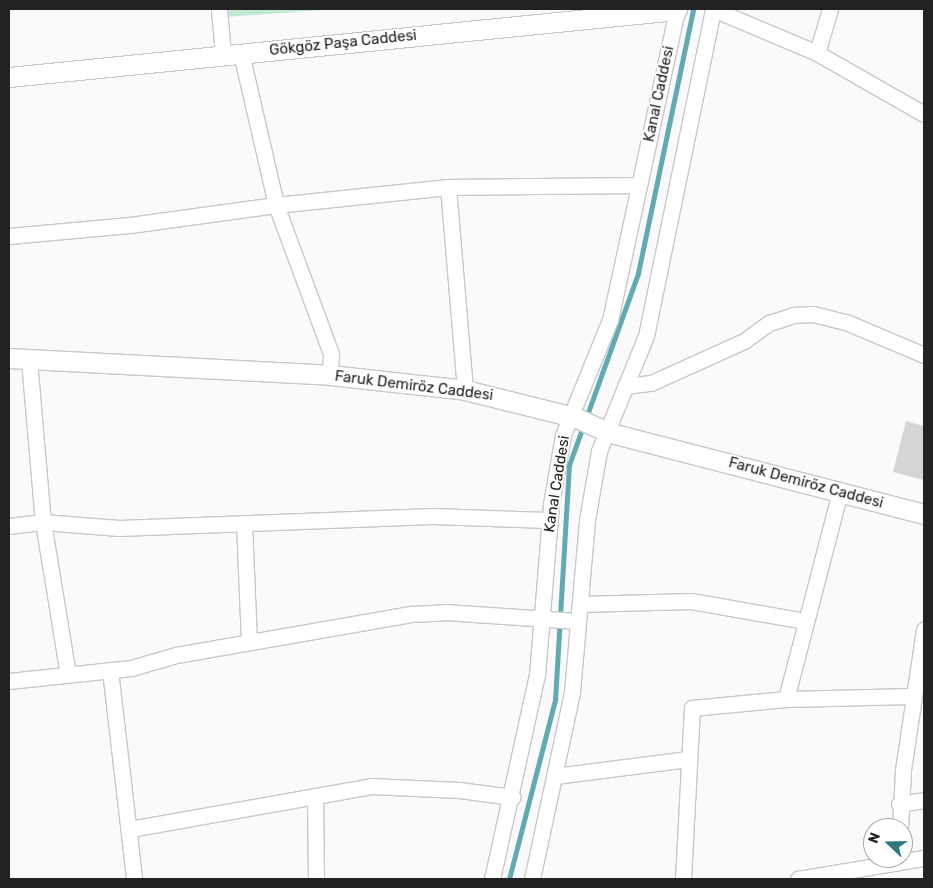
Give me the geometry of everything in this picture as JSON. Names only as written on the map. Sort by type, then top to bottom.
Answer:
[{"type":"street","points":[[219,9],[276,205],[330,354],[330,375]]},
{"type":"street","name":"Gökgöz Paşa Caddesi","points":[[9,77],[677,9]]},
{"type":"street","name":"Kanal Caddesi","points":[[492,879],[512,797],[537,675],[544,620],[550,520],[563,435],[574,417],[610,320],[677,9]]},
{"type":"street","points":[[532,879],[572,692],[574,621],[580,604],[588,512],[602,429],[625,386],[646,336],[713,9],[817,53],[924,114]]},
{"type":"street","points":[[817,53],[830,9]]},
{"type":"street","points":[[9,236],[130,225],[276,205],[448,187],[640,185]]},
{"type":"street","points":[[448,187],[465,390]]},
{"type":"street","points":[[625,386],[651,383],[744,341],[769,323],[793,315],[813,314],[846,322],[924,355]]},
{"type":"street","name":"Faruk Demiröz Caddesi","points":[[9,358],[330,375],[465,390],[574,417],[602,429],[924,514]]},
{"type":"street","points":[[29,360],[43,522],[68,674]]},
{"type":"street","points":[[786,699],[804,621],[840,491]]},
{"type":"street","points":[[9,526],[43,522],[119,528],[432,516],[550,520]]},
{"type":"street","points":[[244,523],[249,642]]},
{"type":"street","points":[[580,604],[691,602],[804,621]]},
{"type":"street","points":[[9,681],[110,670],[249,642],[412,614],[445,612],[574,621]]},
{"type":"street","points":[[900,818],[900,804],[924,630]]},
{"type":"street","points":[[110,670],[130,829],[134,879]]},
{"type":"street","points":[[683,879],[692,708],[786,699],[914,696]]},
{"type":"street","points":[[555,776],[688,759]]},
{"type":"street","points":[[130,829],[371,786],[459,790],[512,797]]},
{"type":"street","points":[[315,796],[316,879]]},
{"type":"street","points":[[900,804],[924,800]]},
{"type":"street","points":[[798,879],[889,868]]},
{"type":"green space","points":[[225,9],[335,9],[225,17]]},
{"type":"building","points":[[906,421],[924,426],[924,480],[893,472]]},
{"type":"waterway","points":[[509,879],[555,700],[569,465],[638,273],[693,9]]}]
